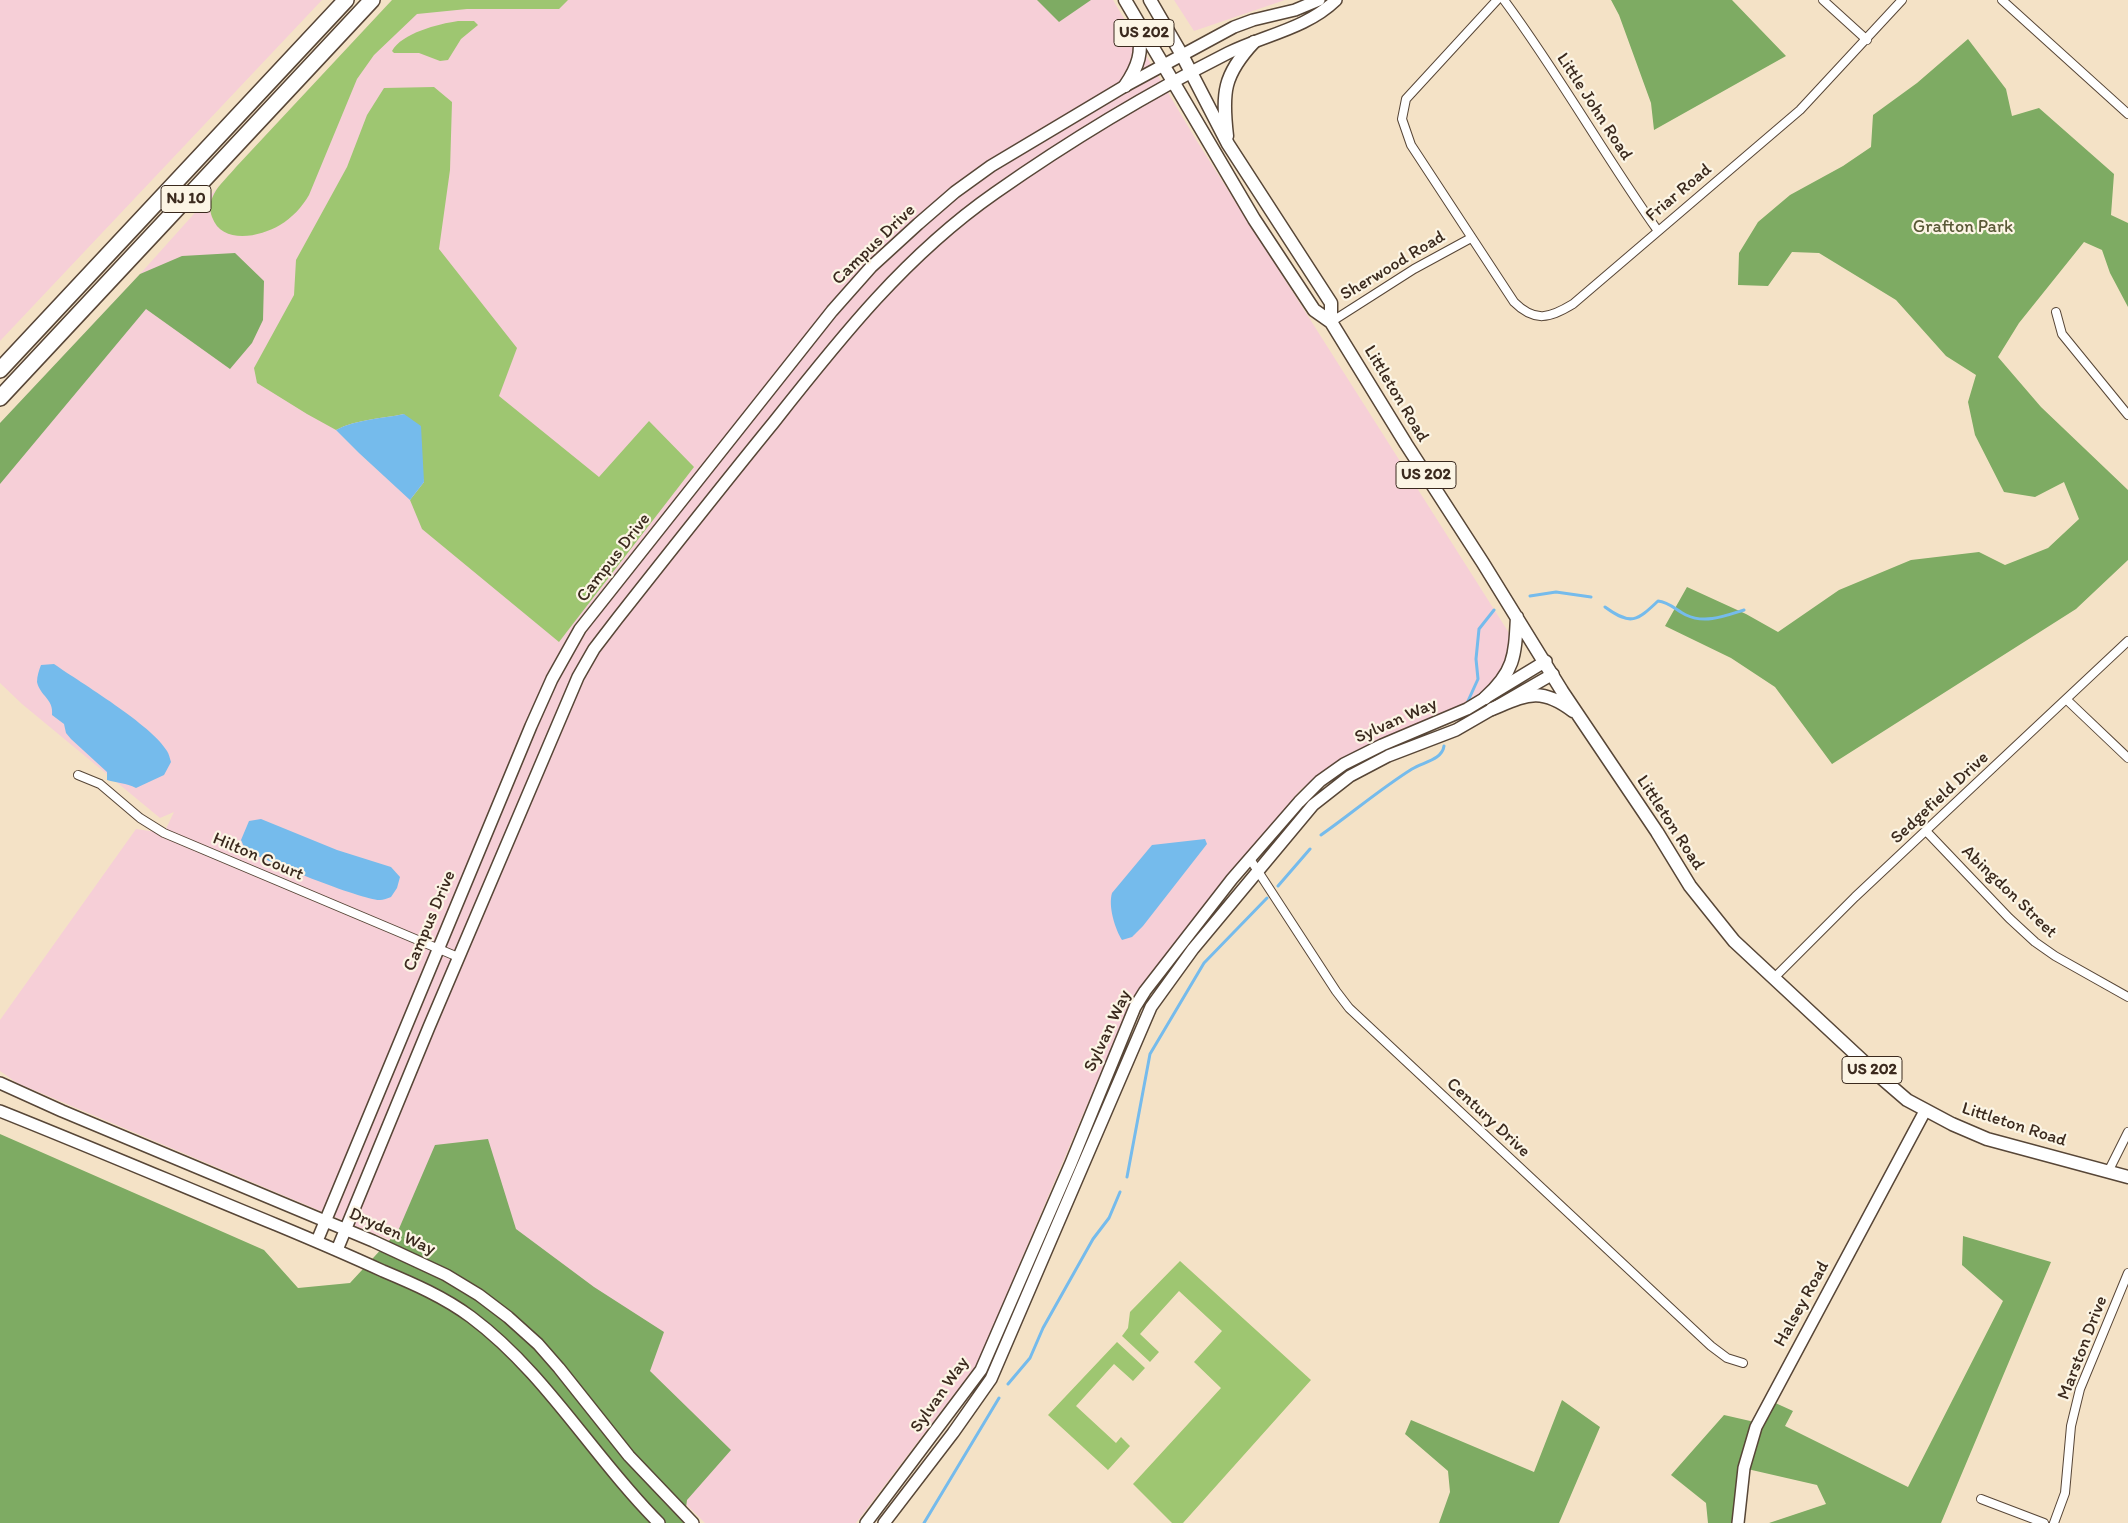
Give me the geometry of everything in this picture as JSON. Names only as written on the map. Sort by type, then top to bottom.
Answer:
[{"type":"highway","name":"NJ 10","points":[[0,370],[346,0]]},
{"type":"highway","name":"NJ 10","points":[[0,398],[372,0]]},
{"type":"main road","name":"Littleton Road","points":[[1125,0],[1172,83],[1254,219],[1314,310],[1331,322],[1406,444],[1690,886],[1734,941],[1907,1100],[1987,1139],[2128,1178]]},
{"type":"main road","name":"Littleton Road","points":[[1150,0],[1182,55],[1228,144],[1331,303],[1331,322]]},
{"type":"main road","points":[[1125,86],[1136,70],[1140,56],[1141,40],[1132,12]]},
{"type":"main road","points":[[1228,144],[1224,107],[1226,86],[1235,64],[1254,42]]},
{"type":"main road","points":[[1488,704],[1511,667],[1517,617]]},
{"type":"main road","points":[[1488,704],[1525,696],[1540,695],[1554,699],[1580,717]]},
{"type":"street","name":"Campus Drive","points":[[316,1241],[552,678],[575,638],[778,377],[871,267],[940,205],[991,166],[1125,86],[1234,28],[1253,20],[1295,10],[1319,0]]},
{"type":"street","points":[[337,1250],[458,957],[578,677],[594,649],[617,619],[833,347],[874,299],[906,267],[945,232],[994,194],[1108,119],[1229,52],[1307,20],[1336,0]]},
{"type":"street","name":"Friar Road","points":[[1496,0],[1414,88],[1406,99],[1402,112],[1403,126],[1407,139],[1514,302],[1524,311],[1544,316],[1557,314],[1573,304],[1800,110],[1867,40],[1902,0]]},
{"type":"street","name":"Little John Road","points":[[1504,0],[1537,46],[1628,189],[1658,230]]},
{"type":"street","points":[[1823,0],[1867,40]]},
{"type":"street","points":[[2002,0],[2128,114]]},
{"type":"street","name":"Sherwood Road","points":[[1331,322],[1414,269],[1471,238]]},
{"type":"street","points":[[2056,312],[2062,334],[2128,415]]},
{"type":"street","name":"Sedgefield Drive","points":[[1774,978],[1855,897],[2128,641]]},
{"type":"street","name":"Sylvan Way","points":[[884,1523],[953,1433],[991,1379],[1151,1007],[1193,949],[1313,805],[1350,776],[1388,756],[1456,730],[1546,661]]},
{"type":"street","name":"Sylvan Way","points":[[866,1523],[982,1370],[1135,1008],[1171,957],[1232,879],[1299,802],[1320,781],[1344,764],[1382,745],[1488,704],[1553,674]]},
{"type":"street","points":[[2067,700],[2128,758]]},
{"type":"street","name":"Hilton Court","points":[[78,775],[100,784],[140,818],[164,833],[458,957]]},
{"type":"street","name":"Abingdon Street","points":[[1926,831],[2009,918],[2035,942],[2055,956],[2128,996]]},
{"type":"street","name":"Century Drive","points":[[1250,859],[1336,991],[1365,1024],[1711,1346],[1726,1358],[1743,1363]]},
{"type":"street","name":"Dryden Way","points":[[0,1083],[62,1111],[325,1221],[446,1275],[479,1295],[508,1317],[538,1344],[629,1456],[693,1523]]},
{"type":"street","name":"Halsey Road","points":[[1738,1523],[1744,1468],[1756,1427],[1925,1110]]},
{"type":"street","points":[[0,1111],[337,1250],[432,1292],[472,1317],[498,1339],[537,1378],[599,1457],[659,1523]]},
{"type":"street","points":[[2108,1172],[2128,1132]]},
{"type":"street","name":"Marston Drive","points":[[2054,1523],[2065,1493],[2071,1426],[2080,1389],[2128,1273]]},
{"type":"street","points":[[1981,1499],[2044,1523]]},
{"type":"shaded area","points":[[0,0],[322,0],[0,341]]},
{"type":"shaded area","points":[[392,0],[1113,0],[1195,138],[1509,633],[1510,660],[1488,691],[1452,712],[1366,747],[1301,789],[1148,976],[1127,1011],[977,1364],[856,1523],[705,1523],[439,1261],[17,1083],[0,1071],[0,1020],[136,829],[164,833],[174,812],[160,818],[22,704],[0,683],[0,423]]},
{"type":"shaded area","points":[[1174,0],[1285,0],[1194,31]]},
{"type":"green space","points":[[392,0],[568,0],[559,9],[467,9],[417,14],[374,55],[357,79],[309,195],[293,216],[262,233],[242,236],[224,232],[217,226],[210,211],[212,199],[219,187]]},
{"type":"green space","points":[[1037,0],[1091,0],[1059,22]]},
{"type":"green space","points":[[1611,0],[1732,0],[1786,56],[1654,130],[1651,103],[1619,15]]},
{"type":"green space","points":[[474,21],[478,25],[461,39],[448,60],[440,61],[419,53],[394,53],[392,51],[412,34],[441,24]]},
{"type":"green space","name":"Grafton Park","points":[[1968,39],[2006,89],[2012,116],[2039,108],[2114,174],[2111,215],[2128,223],[2128,307],[2110,273],[2102,250],[2084,242],[2019,323],[1998,357],[2041,407],[2128,490],[2128,560],[2076,609],[1832,764],[1775,687],[1731,658],[1665,626],[1687,587],[1746,614],[1778,632],[1839,590],[1911,560],[1979,552],[2005,565],[2048,548],[2079,519],[2064,482],[2035,497],[2004,492],[1975,435],[1968,402],[1976,375],[1946,356],[1896,300],[1819,253],[1792,252],[1768,286],[1738,285],[1739,253],[1758,222],[1790,195],[1843,166],[1871,147],[1873,115],[1917,83]]},
{"type":"green space","points":[[434,87],[452,102],[450,170],[439,249],[517,348],[499,396],[599,477],[649,421],[694,467],[559,642],[422,529],[410,500],[424,482],[404,414],[361,421],[336,430],[257,383],[254,368],[294,295],[296,260],[347,167],[367,115],[384,88]]},
{"type":"green space","points":[[235,253],[264,281],[263,320],[252,343],[230,369],[146,309],[0,484],[0,423],[140,274],[182,256]]},
{"type":"green space","points":[[0,1134],[264,1250],[298,1288],[350,1283],[398,1231],[435,1145],[488,1139],[516,1229],[594,1287],[664,1332],[650,1371],[731,1450],[687,1500],[684,1523],[0,1523]]},
{"type":"green space","points":[[1963,1236],[2051,1262],[1941,1523],[1769,1523],[1826,1504],[1817,1485],[1743,1468],[1739,1523],[1708,1523],[1706,1503],[1671,1475],[1724,1415],[1759,1423],[1771,1401],[1793,1411],[1785,1426],[1908,1487],[2003,1301],[1962,1265]]},
{"type":"green space","points":[[1180,1261],[1311,1380],[1183,1523],[1172,1523],[1133,1484],[1221,1388],[1194,1362],[1222,1331],[1179,1291],[1140,1334],[1159,1352],[1150,1362],[1122,1336],[1128,1328],[1130,1312]]},
{"type":"green space","points":[[1117,1342],[1145,1368],[1133,1381],[1114,1364],[1076,1406],[1116,1443],[1121,1437],[1130,1446],[1108,1470],[1048,1415]]},
{"type":"green space","points":[[1562,1400],[1600,1427],[1559,1523],[1439,1523],[1450,1492],[1448,1471],[1405,1434],[1411,1420],[1534,1472]]},
{"type":"water","points":[[404,414],[421,426],[424,482],[410,500],[336,430],[361,421]]},
{"type":"water","points":[[54,664],[132,717],[159,741],[168,752],[171,762],[164,775],[136,788],[107,780],[107,772],[71,739],[66,733],[64,724],[52,715],[51,705],[39,687],[37,680],[41,665]]},
{"type":"water","points":[[261,819],[337,850],[391,867],[400,877],[397,888],[391,897],[381,900],[371,899],[313,879],[256,855],[246,849],[241,840],[249,821]]},
{"type":"water","points":[[1205,839],[1207,844],[1143,926],[1132,937],[1122,940],[1113,917],[1112,893],[1152,845]]},
{"type":"waterway","points":[[1530,596],[1556,592],[1591,597]]},
{"type":"waterway","points":[[1605,607],[1628,619],[1639,617],[1658,601],[1686,615],[1700,619],[1730,615],[1744,610]]},
{"type":"waterway","points":[[1468,701],[1478,679],[1476,659],[1479,629],[1494,610]]},
{"type":"waterway","points":[[1321,835],[1400,777],[1436,758],[1443,751],[1444,746]]},
{"type":"waterway","points":[[1278,886],[1310,849]]},
{"type":"waterway","points":[[1127,1177],[1150,1054],[1204,963],[1267,898]]},
{"type":"waterway","points":[[1008,1384],[1030,1358],[1043,1328],[1093,1239],[1109,1218],[1120,1192]]},
{"type":"waterway","points":[[924,1523],[999,1398]]}]
